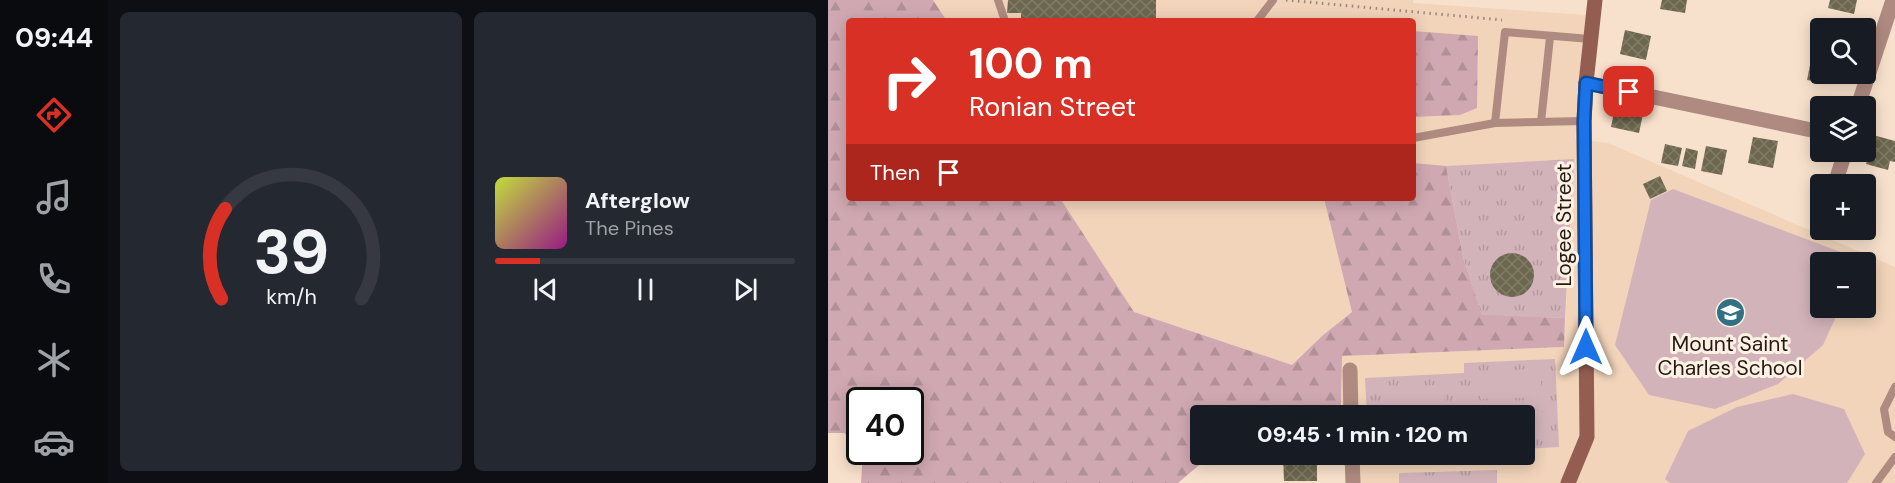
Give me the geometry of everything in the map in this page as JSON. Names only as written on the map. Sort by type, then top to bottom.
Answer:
[{"type":"street","name":"Logee Street","points":[[1568,483],[1587,437],[1584,121],[1595,0]]},
{"type":"street","points":[[1861,96],[1893,0]]},
{"type":"street","points":[[1586,83],[1810,130]]},
{"type":"street","points":[[1350,370],[1351,405]]},
{"type":"street","points":[[1352,465],[1353,483]]},
{"type":"lane","points":[[998,0],[1004,18]]},
{"type":"lane","points":[[1259,18],[1273,0]]},
{"type":"lane","points":[[1495,123],[1505,32],[1590,39]]},
{"type":"lane","points":[[1541,122],[1550,37]]},
{"type":"lane","points":[[1416,137],[1495,123],[1584,121]]},
{"type":"lane","points":[[1895,387],[1884,409],[1888,432],[1895,436]]},
{"type":"lane","points":[[1876,483],[1895,457]]},
{"type":"path","points":[[1286,0],[1510,21]]},
{"type":"shaded area","points":[[933,0],[1413,0],[1413,3],[1586,15],[1575,139],[1608,143],[1810,230],[1810,240],[1833,240],[1860,252],[1810,252],[1810,318],[1876,318],[1876,259],[1895,267],[1895,483],[1346,483],[1345,465],[1535,465],[1535,405],[1342,405],[1342,356],[1564,347],[1574,160],[1463,257],[1322,336],[1292,365],[1134,312],[1062,201],[1416,201],[1416,18],[945,18]]},
{"type":"green space","points":[[828,0],[933,0],[945,18],[846,18],[846,201],[1062,201],[1134,312],[1292,365],[1322,336],[1352,312],[1325,201],[1416,201],[1416,163],[1446,166],[1463,257],[1482,315],[1565,318],[1564,347],[1342,356],[1341,405],[1190,405],[1190,465],[1199,465],[1178,483],[861,483],[862,465],[924,465],[924,387],[846,387],[846,434],[828,433]]},
{"type":"green space","points":[[1416,31],[1478,36],[1477,108],[1460,115],[1416,117]]},
{"type":"green space","points":[[1574,159],[1565,318],[1482,316],[1463,257],[1446,166]]},
{"type":"green space","points":[[1673,189],[1841,252],[1810,252],[1810,318],[1835,318],[1823,345],[1778,384],[1715,409],[1649,395],[1615,345],[1651,200]]},
{"type":"green space","points":[[1555,359],[1559,447],[1535,448],[1535,405],[1366,405],[1365,378],[1464,373],[1464,363]]},
{"type":"green space","points":[[1541,369],[1541,397],[1480,399],[1479,371]]},
{"type":"green space","points":[[1444,385],[1445,405],[1384,405],[1383,387]]},
{"type":"green space","points":[[1793,394],[1844,409],[1865,454],[1847,483],[1670,483],[1665,479],[1688,431],[1737,407]]},
{"type":"green space","points":[[1535,410],[1542,410],[1543,438],[1535,438]]},
{"type":"green space","points":[[1497,470],[1497,483],[1399,483],[1399,473]]},
{"type":"building","points":[[1008,0],[1156,0],[1156,18],[1021,18],[1021,13],[1007,13]]},
{"type":"building","points":[[1662,0],[1687,0],[1685,13],[1660,9]]},
{"type":"building","points":[[1830,0],[1857,0],[1854,14],[1828,8]]},
{"type":"building","points":[[1625,30],[1651,36],[1646,60],[1620,54]]},
{"type":"building","points":[[1810,65],[1810,81],[1807,80]]},
{"type":"building","points":[[1616,103],[1644,109],[1639,133],[1611,127]]},
{"type":"building","points":[[1876,136],[1895,141],[1895,162],[1890,161],[1888,170],[1866,164],[1866,162],[1876,162]]},
{"type":"building","points":[[1753,137],[1778,141],[1773,168],[1748,163]]},
{"type":"building","points":[[1665,144],[1682,148],[1678,166],[1661,163]]},
{"type":"building","points":[[1706,146],[1727,150],[1722,175],[1701,171]]},
{"type":"building","points":[[1686,148],[1698,151],[1695,169],[1682,166]]},
{"type":"building","points":[[1660,176],[1667,191],[1650,199],[1643,184]]},
{"type":"building","points":[[1512,253],[1527,260],[1534,275],[1527,290],[1512,297],[1497,290],[1490,275],[1497,260]]},
{"type":"building","points":[[1283,465],[1317,465],[1317,481],[1284,481]]},
{"type":"place","name":"Mount Saint Charles School","points":[[1730,313]]},
{"type":"route","points":[[1586,347],[1584,121],[1586,83],[1629,92]]}]
